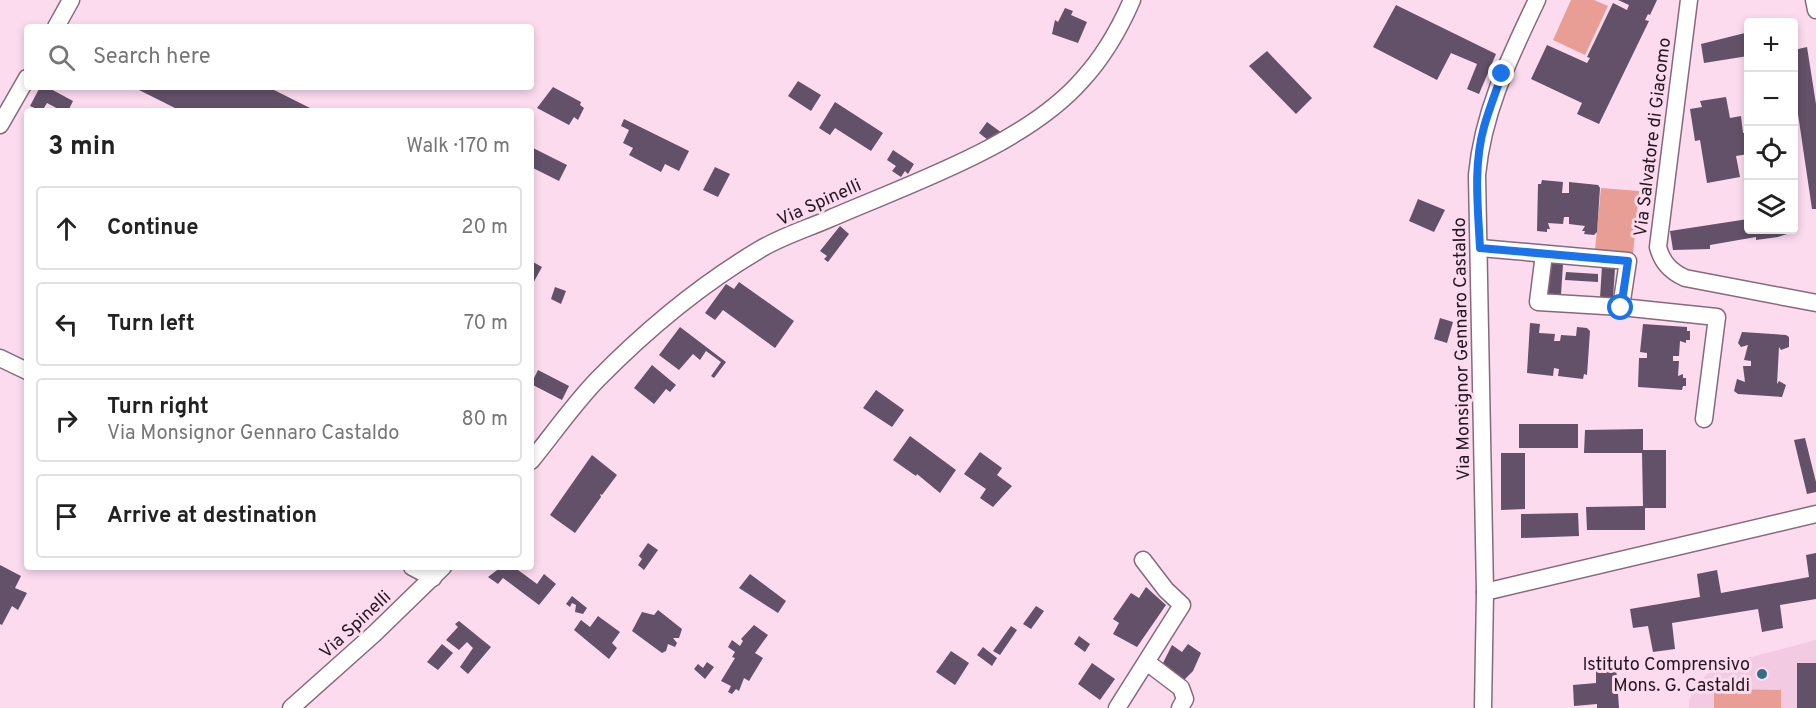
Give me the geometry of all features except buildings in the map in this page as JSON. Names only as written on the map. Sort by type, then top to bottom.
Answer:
[{"type":"street","points":[[58,24],[71,0]]},
{"type":"street","name":"Via Spinelli","points":[[534,457],[596,382],[671,311],[760,249],[947,167],[1015,134],[1039,117],[1081,82],[1106,51],[1132,0]]},
{"type":"street","name":"Via Monsignor Gennaro Castaldo","points":[[1483,708],[1485,592],[1477,175],[1483,128],[1502,74],[1537,0]]},
{"type":"street","name":"Via Salvatore di Giacomo","points":[[1689,0],[1658,247],[1660,254],[1668,267],[1684,278],[1816,303]]},
{"type":"street","points":[[1814,0],[1816,10]]},
{"type":"street","points":[[0,125],[24,83]]},
{"type":"street","points":[[1480,248],[1628,261],[1621,308]]},
{"type":"street","points":[[1544,254],[1538,302],[1717,317],[1704,419]]},
{"type":"street","points":[[0,358],[24,370]]},
{"type":"street","points":[[1485,592],[1816,514]]},
{"type":"street","points":[[1117,708],[1148,663],[1182,605],[1166,590],[1143,560]]},
{"type":"street","name":"Via Spinelli","points":[[291,708],[438,572]]},
{"type":"street","points":[[1148,663],[1181,688],[1185,699],[1180,708]]},
{"type":"shaded area","points":[[1571,0],[1594,0],[1608,6],[1585,55],[1553,40]]},
{"type":"shaded area","points":[[1601,188],[1639,191],[1633,254],[1595,250]]},
{"type":"shaded area","name":"Istituto Comprensivo Mons. G. Castaldi","points":[[1816,640],[1816,708],[1689,708],[1689,700],[1698,682],[1717,666]]},
{"type":"shaded area","points":[[1714,689],[1781,690],[1781,708],[1714,708]]},
{"type":"place","name":"Istituto Comprensivo Mons. G. Castaldi","points":[[1762,674]]},
{"type":"route","points":[[1502,74],[1483,128],[1479,150],[1477,175],[1480,248],[1628,261],[1621,308]]}]
